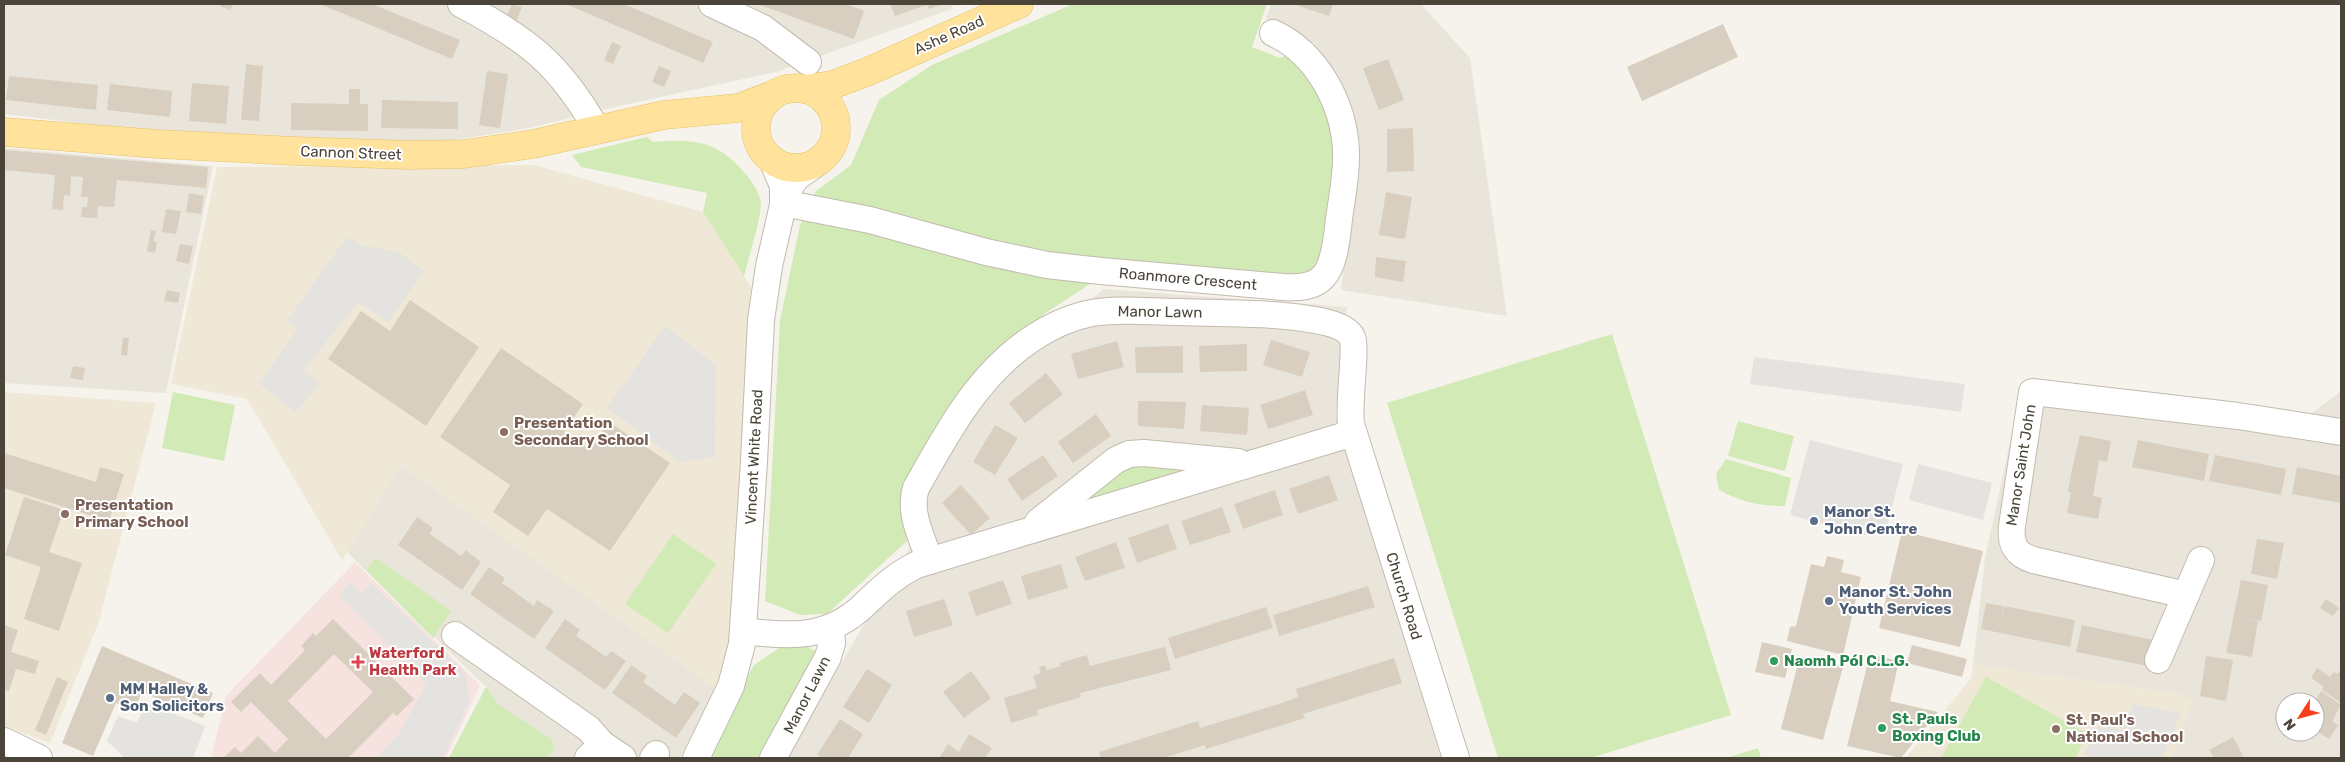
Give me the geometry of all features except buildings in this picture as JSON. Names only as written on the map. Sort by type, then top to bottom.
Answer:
[{"type":"main road","name":"Ashe Road","points":[[805,89],[843,82],[1019,4]]},
{"type":"main road","name":"Ashe Road","points":[[836,131],[839,116],[846,100],[858,85],[880,66]]},
{"type":"main road","points":[[789,89],[805,89],[814,92],[826,102],[834,115],[835,138],[828,153],[817,163],[794,169],[786,168],[766,154],[756,132],[758,115],[773,95],[789,89]]},
{"type":"main road","name":"Cannon Street","points":[[4,132],[225,148],[438,155],[495,151],[664,115],[738,108],[773,95]]},
{"type":"main road","name":"Cannon Street","points":[[695,112],[712,115],[731,124],[766,154]]},
{"type":"street","points":[[461,4],[514,34],[547,60],[577,96],[597,130]]},
{"type":"street","points":[[712,4],[763,28],[808,62]]},
{"type":"street","name":"Roanmore Crescent","points":[[783,203],[870,220],[986,252],[1047,265],[1284,287],[1311,285],[1323,277],[1331,260],[1345,172],[1344,136],[1332,95],[1315,66],[1300,49],[1273,33]]},
{"type":"street","points":[[766,154],[783,186],[783,203]]},
{"type":"street","name":"Vincent White Road","points":[[696,758],[731,686],[740,657],[744,631],[761,320],[766,282],[786,192],[794,180],[817,163]]},
{"type":"street","name":"Manor Lawn","points":[[744,631],[791,634],[831,628],[853,615],[891,579],[911,568],[1249,463],[1353,433],[1349,405],[1354,345],[1352,338],[1342,328],[1318,321],[1267,315],[1117,311],[1082,316],[1044,331],[1020,347],[995,369],[969,400],[914,493],[914,514],[930,561]]},
{"type":"street","name":"Manor Saint John","points":[[2186,595],[2033,560],[2022,556],[2014,548],[2011,538],[2012,526],[2032,392],[2238,416],[2341,432]]},
{"type":"street","name":"Church Road","points":[[1353,433],[1456,758]]},
{"type":"street","name":"Manor Lawn","points":[[1025,532],[1116,460],[1129,454],[1144,453],[1249,463]]},
{"type":"street","points":[[2158,660],[2201,560]]},
{"type":"street","name":"Manor Lawn","points":[[773,758],[826,663],[831,648],[831,628]]},
{"type":"street","points":[[455,635],[589,729],[605,753]]},
{"type":"street","points":[[4,741],[39,758]]},
{"type":"shaded area","points":[[4,4],[953,4],[951,9],[776,72],[619,106],[529,128],[443,142],[180,135],[4,114]]},
{"type":"shaded area","points":[[1271,4],[1421,4],[1470,58],[1507,316],[1341,290],[1359,143],[1346,100],[1314,43],[1266,19]]},
{"type":"shaded area","points":[[4,148],[213,166],[166,393],[4,383]]},
{"type":"shaded area","name":"Presentation Secondary School","points":[[534,165],[703,212],[751,287],[729,646],[717,689],[401,465],[342,560],[247,399],[171,384],[217,167]]},
{"type":"shaded area","points":[[347,237],[362,245],[400,253],[424,271],[388,322],[358,302],[303,371],[320,384],[295,412],[259,383],[298,329],[287,321]]},
{"type":"shaded area","points":[[1104,289],[1347,307],[1336,414],[1441,758],[785,758],[913,542],[920,498],[984,394],[1035,346]]},
{"type":"shaded area","points":[[665,326],[716,365],[715,457],[680,462],[607,408]]},
{"type":"shaded area","points":[[1754,357],[1965,384],[1961,412],[1750,384]]},
{"type":"shaded area","points":[[2023,382],[2308,416],[2341,391],[2341,758],[2171,758],[2193,700],[2174,693],[1973,665],[1985,558]]},
{"type":"shaded area","name":"Presentation Primary School","points":[[4,392],[156,403],[98,624],[50,743],[4,726]]},
{"type":"shaded area","points":[[1810,440],[1903,464],[1888,523],[1865,535],[1790,515]]},
{"type":"shaded area","points":[[1918,464],[1992,483],[1983,520],[1909,500]]},
{"type":"shaded area","points":[[401,465],[717,689],[680,758],[449,758],[486,687],[347,552]]},
{"type":"shaded area","name":"Waterford Health Park","points":[[355,562],[480,685],[446,758],[211,758],[226,696]]},
{"type":"shaded area","points":[[351,582],[362,593],[371,583],[465,673],[470,699],[443,758],[375,758],[399,734],[426,684],[339,595]]},
{"type":"shaded area","name":"St. Paul's National School","points":[[1973,665],[2174,693],[2193,700],[2171,758],[1906,758],[1971,678]]},
{"type":"shaded area","points":[[146,703],[205,726],[193,758],[125,758],[107,741],[118,716],[137,723]]},
{"type":"shaded area","points":[[2133,704],[2181,713],[2162,758],[2091,758],[2084,754],[2102,720],[2122,731]]},
{"type":"green space","points":[[1073,4],[1267,4],[1252,47],[1280,58],[1297,52],[1327,99],[1343,165],[1319,266],[1302,279],[1119,265],[1044,314],[965,390],[904,491],[907,541],[827,614],[800,615],[765,601],[780,321],[800,225],[816,191],[851,165],[879,100],[932,65]]},
{"type":"green space","points":[[647,137],[653,142],[682,141],[706,144],[717,149],[738,165],[752,183],[761,204],[744,276],[703,212],[707,193],[581,167],[572,155]]},
{"type":"green space","points":[[1612,334],[1731,715],[1590,758],[1498,758],[1387,403]]},
{"type":"green space","points":[[173,392],[235,405],[224,461],[162,448]]},
{"type":"green space","points":[[1738,421],[1794,436],[1785,471],[1728,456]]},
{"type":"green space","points":[[1726,459],[1791,478],[1785,506],[1751,502],[1735,498],[1719,490],[1716,474]]},
{"type":"green space","points":[[1138,465],[1192,470],[1074,506],[1123,469]]},
{"type":"green space","points":[[673,534],[716,564],[668,633],[625,604]]},
{"type":"green space","points":[[376,558],[451,611],[433,638],[366,570]]},
{"type":"green space","points":[[804,644],[818,653],[761,758],[704,758],[754,665],[779,648]]},
{"type":"green space","points":[[1986,677],[2088,734],[2075,758],[1941,758]]},
{"type":"green space","points":[[486,687],[498,704],[551,739],[554,750],[546,758],[449,758]]},
{"type":"green space","points":[[1758,748],[1761,758],[1726,758]]},
{"type":"place","name":"Presentation Secondary School","points":[[504,432]]},
{"type":"place","name":"Presentation Primary School","points":[[65,514]]},
{"type":"place","name":"Manor St. John Centre","points":[[1814,521]]},
{"type":"place","name":"Manor St. John Youth Services","points":[[1829,601]]},
{"type":"place","name":"Naomh Pól C.L.G.","points":[[1774,661]]},
{"type":"place","name":"Waterford Health Park","points":[[358,662]]},
{"type":"place","name":"MM Halley & Son Solicitors","points":[[110,698]]},
{"type":"place","name":"St. Pauls Boxing Club","points":[[1882,728]]},
{"type":"place","name":"St. Paul's National School","points":[[2056,729]]}]
